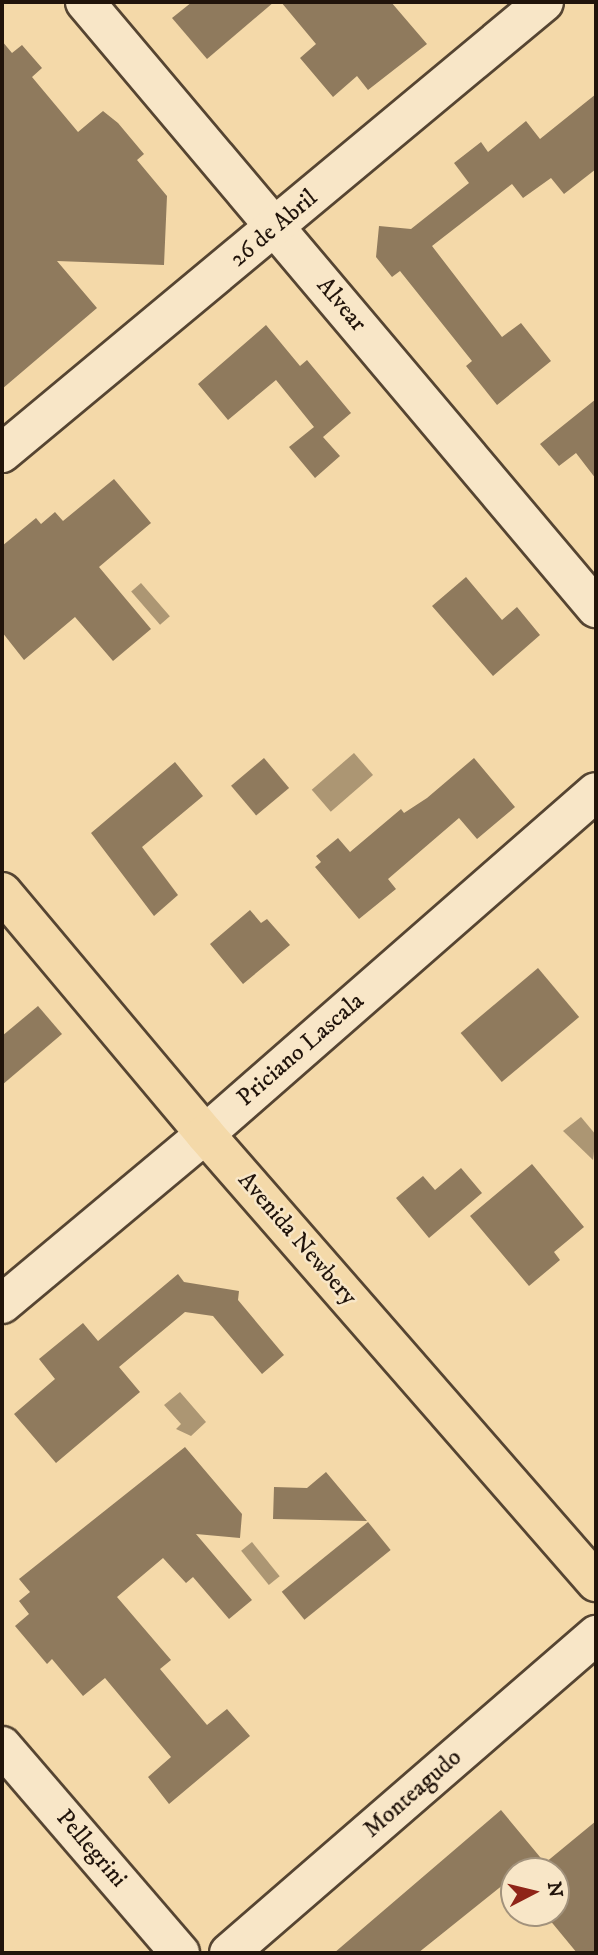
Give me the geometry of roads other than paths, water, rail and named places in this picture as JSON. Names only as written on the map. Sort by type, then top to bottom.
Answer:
[{"type":"main road","name":"Avenida Newbery","points":[[2,892],[205,1134],[596,1583]]},
{"type":"street","name":"Alvear","points":[[85,2],[596,608]]},
{"type":"street","name":"26 de Abril","points":[[2,453],[276,228],[544,2]]},
{"type":"street","name":"Priciano Lascala","points":[[2,1304],[205,1134],[596,792]]},
{"type":"street","name":"Monteagudo","points":[[229,1953],[596,1634]]},
{"type":"street","name":"Pellegrini","points":[[2,1746],[180,1953]]}]
